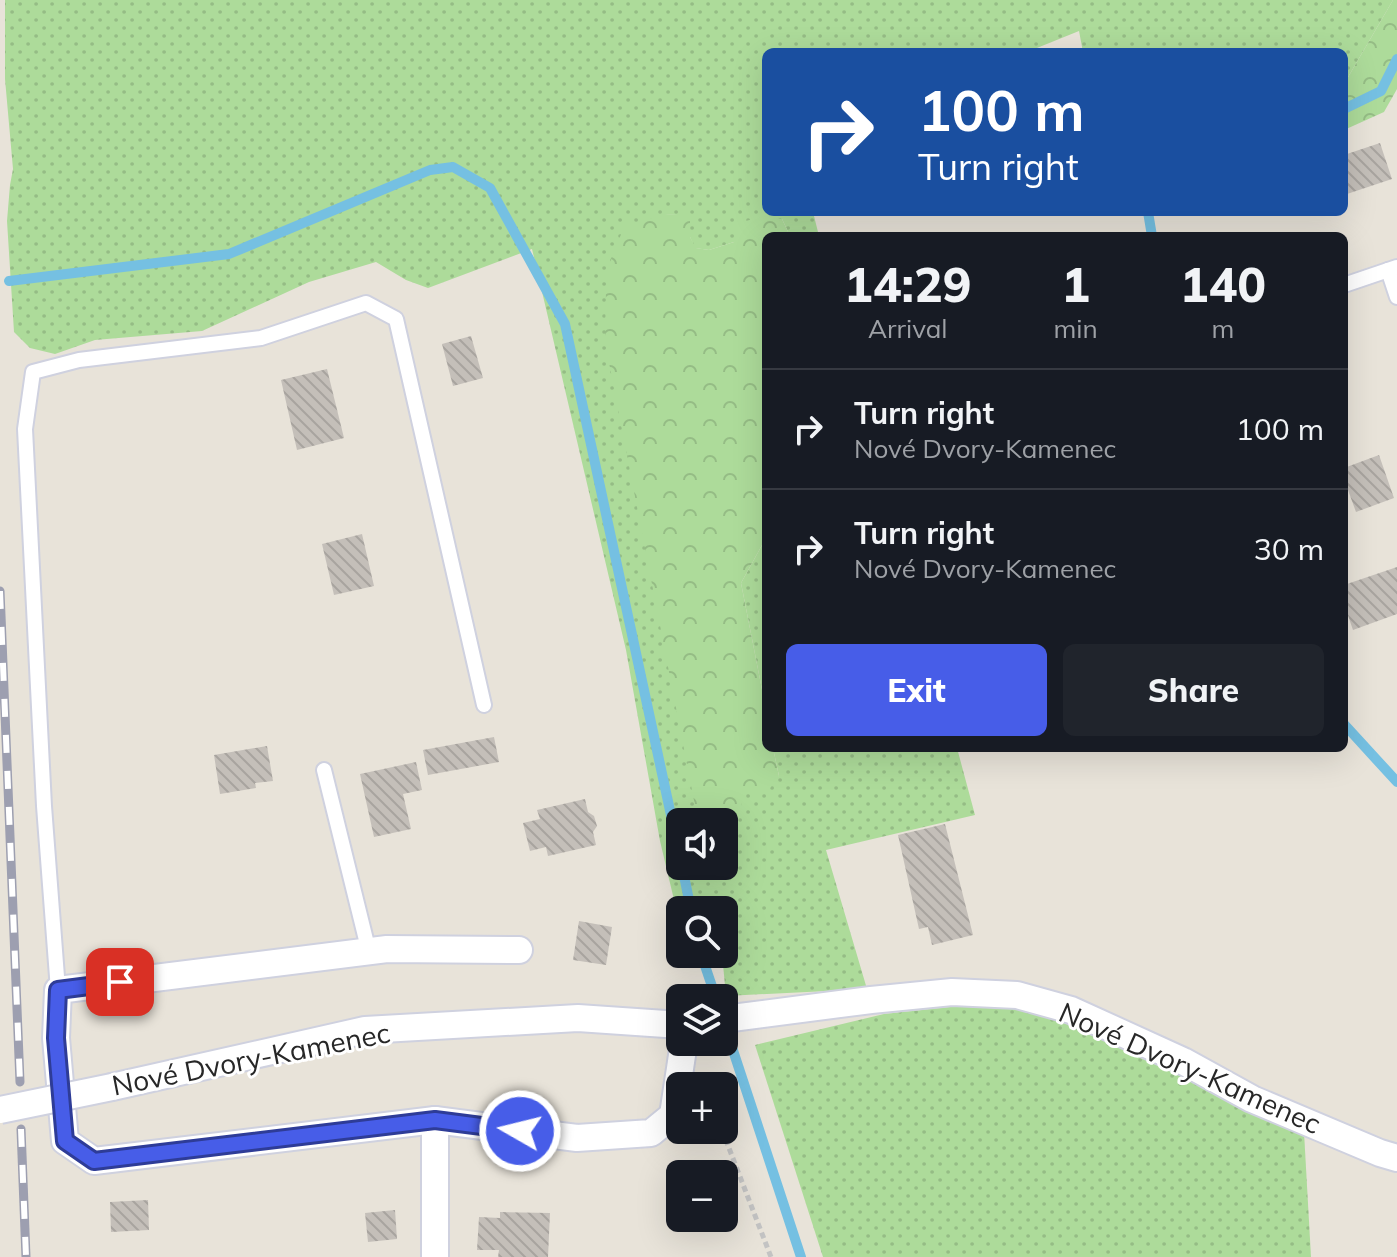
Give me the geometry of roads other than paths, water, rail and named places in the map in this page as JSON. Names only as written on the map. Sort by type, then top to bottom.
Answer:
[{"type":"street","points":[[519,950],[387,949],[58,990],[56,1038],[65,1141],[94,1161],[435,1120],[577,1138],[651,1133],[673,1115],[682,1056]]},
{"type":"street","name":"Nové Dvory-Kamenec","points":[[738,1017],[952,992],[1017,995],[1071,1010],[1183,1061],[1252,1099],[1397,1158]]},
{"type":"street","name":"Nové Dvory-Kamenec","points":[[0,1110],[365,1030],[578,1018],[666,1024]]},
{"type":"street","points":[[435,1120],[435,1257]]},
{"type":"lane","points":[[1348,284],[1392,268],[1397,297]]},
{"type":"lane","points":[[58,990],[44,806],[25,429],[33,372],[79,360],[261,338],[366,303],[396,319],[484,705]]},
{"type":"lane","points":[[324,770],[369,952]]},
{"type":"waterway","points":[[1348,107],[1381,91],[1397,59]]},
{"type":"waterway","points":[[9,281],[229,254],[430,170],[453,167],[490,188],[565,324],[669,808]]},
{"type":"waterway","points":[[1149,216],[1151,232]]},
{"type":"waterway","points":[[1348,728],[1397,782]]},
{"type":"waterway","points":[[685,880],[688,896]]},
{"type":"waterway","points":[[706,968],[711,984]]},
{"type":"waterway","points":[[735,1056],[801,1257]]},
{"type":"railway","points":[[0,591],[20,1082]]},
{"type":"railway","points":[[21,1129],[26,1257]]}]
